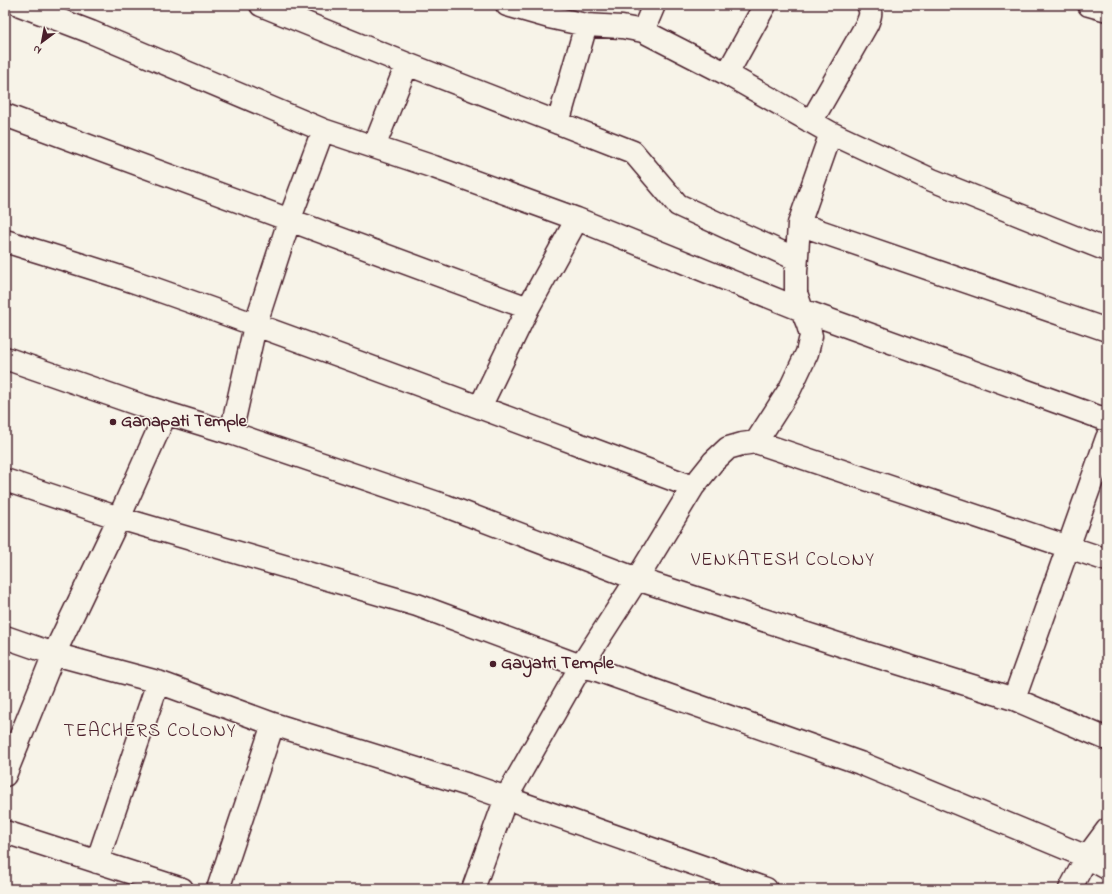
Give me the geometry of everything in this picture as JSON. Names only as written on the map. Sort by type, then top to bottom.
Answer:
[{"type":"street","points":[[20,5],[91,32],[323,130],[434,167],[577,219],[802,310],[1107,420]]},
{"type":"street","points":[[261,5],[407,64],[633,152],[678,205],[796,259]]},
{"type":"street","points":[[507,5],[549,17],[586,25],[622,27],[643,31],[727,74],[831,133],[932,180],[1107,250]]},
{"type":"street","points":[[643,31],[654,5]]},
{"type":"street","points":[[727,74],[765,5]]},
{"type":"street","points":[[811,122],[867,24],[871,14],[868,5]]},
{"type":"street","points":[[1089,5],[1107,10]]},
{"type":"street","points":[[558,123],[586,25]]},
{"type":"street","points":[[374,147],[407,64]]},
{"type":"street","points":[[5,116],[528,308]]},
{"type":"street","points":[[231,433],[256,326],[289,221],[323,130]]},
{"type":"street","points":[[756,442],[790,389],[807,354],[811,336],[796,293],[796,259],[799,224],[831,133]]},
{"type":"street","points":[[480,407],[528,308],[577,219]]},
{"type":"street","points":[[799,224],[1107,330]]},
{"type":"street","points":[[5,240],[136,283],[256,326],[480,407],[693,487]]},
{"type":"street","points":[[5,358],[446,506],[637,579],[1014,699],[1107,740]]},
{"type":"street","points":[[5,776],[54,654],[119,518],[166,413]]},
{"type":"street","points":[[1014,699],[1107,438]]},
{"type":"street","points":[[473,889],[506,798],[581,666],[637,579],[693,487],[713,462],[728,448],[756,442],[1107,560]]},
{"type":"street","points":[[5,480],[119,518],[417,605],[581,666],[594,669],[860,763],[1087,857],[1107,868]]},
{"type":"street","points":[[5,637],[54,654],[158,682],[273,724],[475,787],[766,889]]},
{"type":"street","points":[[97,862],[158,682]]},
{"type":"street","points":[[218,889],[273,724]]},
{"type":"street","points":[[1070,889],[1087,857],[1107,830]]},
{"type":"street","points":[[5,832],[97,862],[141,882],[182,889]]},
{"type":"place","name":"Ganapati Temple","points":[[113,422]]},
{"type":"place","name":"Gayatri Temple","points":[[493,664]]},
{"type":"district","name":"VENKATESH COLONY","points":[[783,560]]},
{"type":"district","name":"TEACHERS COLONY","points":[[150,731]]}]
